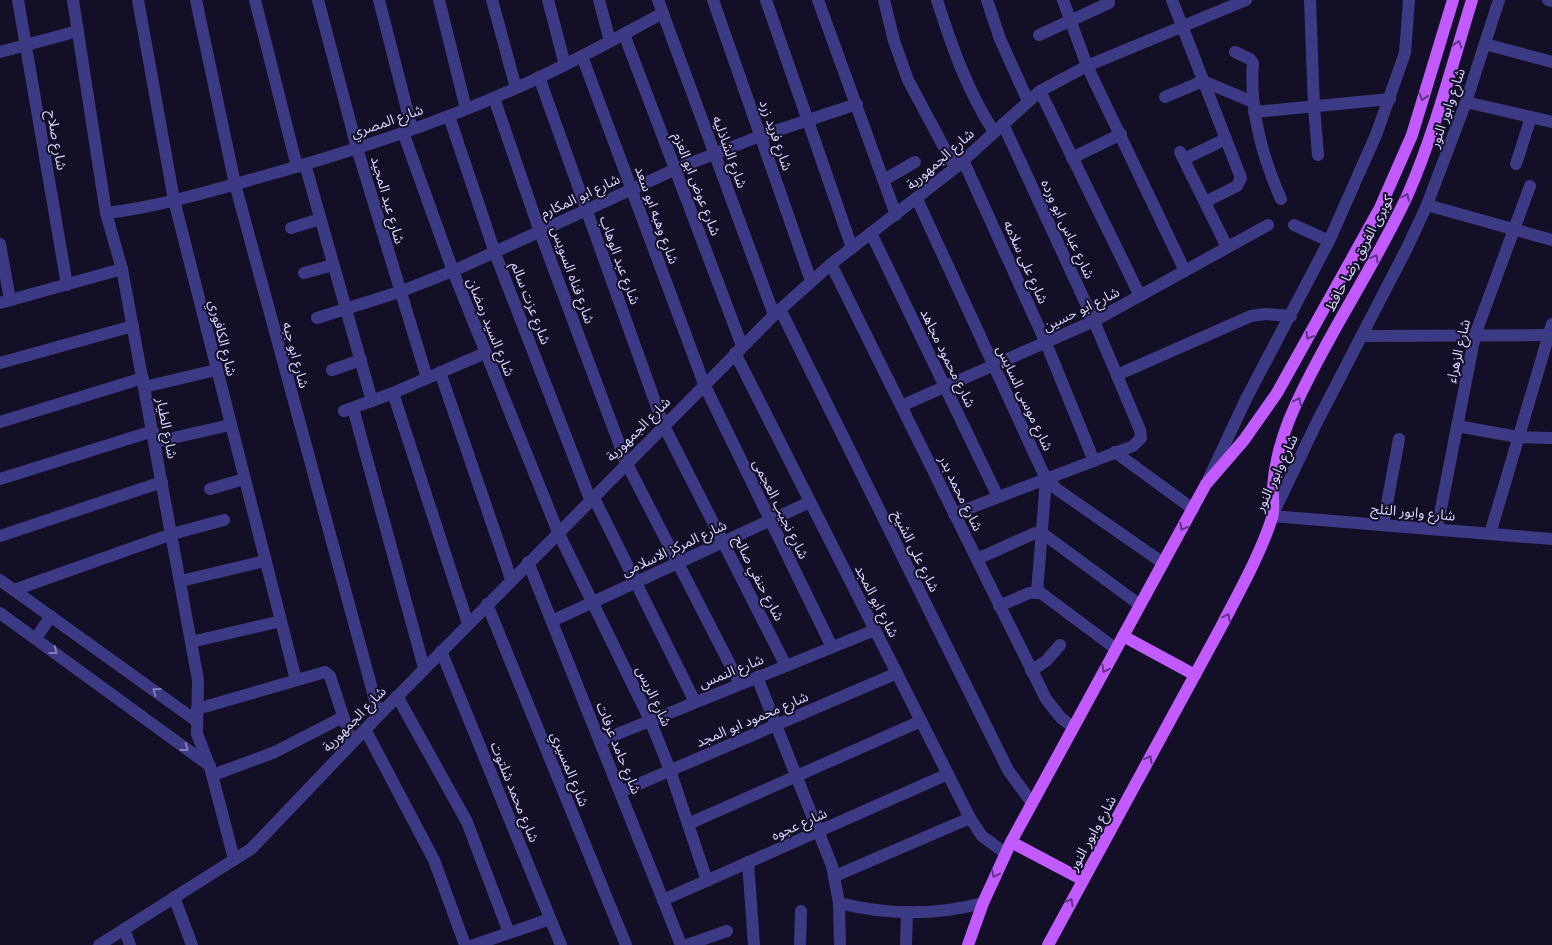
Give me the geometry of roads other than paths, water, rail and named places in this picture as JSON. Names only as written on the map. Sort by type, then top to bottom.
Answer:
[{"type":"main road","name":"كوبرى الفريق رضا حافظ","points":[[1206,484],[1244,440],[1277,393],[1368,232],[1392,184],[1409,143],[1454,0]]},
{"type":"main road","name":"كوبرى الفريق رضا حافظ","points":[[1272,516],[1272,488],[1284,431],[1309,378],[1384,241],[1408,192],[1428,142],[1472,0]]},
{"type":"main road","points":[[968,945],[983,903],[1008,847],[1206,484]]},
{"type":"main road","name":"شارع وابور النور","points":[[1048,945],[1195,675],[1245,579],[1272,516]]},
{"type":"main road","points":[[1123,636],[1195,675]]},
{"type":"main road","points":[[1008,847],[1084,880]]},
{"type":"street","name":"شارع صلاح","points":[[18,0],[67,284]]},
{"type":"street","name":"شارع الطيار","points":[[73,0],[106,213],[122,269],[198,680],[196,714],[198,741],[212,771],[234,859]]},
{"type":"street","name":"شارع الكافوري","points":[[138,0],[174,200],[296,680]]},
{"type":"street","name":"شارع ابو جبه","points":[[196,0],[235,184],[378,715]]},
{"type":"street","points":[[255,0],[301,166],[347,308],[372,401]]},
{"type":"street","name":"شارع عبد المجيد","points":[[318,0],[399,292],[427,378]]},
{"type":"street","name":"شارع السيد رمضان","points":[[379,0],[407,130],[453,272],[558,532]]},
{"type":"street","points":[[439,0],[466,109]]},
{"type":"street","points":[[492,0],[516,88]]},
{"type":"street","points":[[548,0],[565,65]]},
{"type":"street","points":[[599,0],[610,41]]},
{"type":"street","name":"شارع الشاذليه","points":[[658,0],[714,154],[777,312]]},
{"type":"street","name":"شارع فريد زرد","points":[[713,0],[812,281]]},
{"type":"street","points":[[766,0],[852,248]]},
{"type":"street","points":[[818,0],[896,215]]},
{"type":"street","name":"شارع على سلامه","points":[[884,0],[894,42],[908,80],[959,164],[1046,343],[1094,460]]},
{"type":"street","name":"شارع عباس ابو ورده","points":[[937,0],[959,66],[980,109],[999,128],[1094,321],[1140,430],[1141,438],[1136,444],[1115,452]]},
{"type":"street","points":[[987,0],[1004,46],[1028,101]]},
{"type":"street","points":[[1063,0],[1086,66],[1121,134],[1185,271]]},
{"type":"street","points":[[1172,0],[1226,139],[1240,181],[1237,186],[1205,202]]},
{"type":"street","name":"شارع الجمهورية","points":[[99,945],[251,849],[396,696],[663,424],[777,312],[831,264],[917,199],[959,164],[1040,91],[1086,66],[1181,27],[1228,3],[1246,0]]},
{"type":"street","points":[[1310,0],[1314,107],[1318,155]]},
{"type":"street","points":[[1206,484],[1246,399],[1329,241],[1390,99],[1405,53],[1409,0]]},
{"type":"street","name":"شارع وابور النور","points":[[1272,516],[1426,205],[1466,102],[1499,0]]},
{"type":"street","points":[[1039,35],[1109,3]]},
{"type":"street","name":"شارع المصري","points":[[106,213],[174,200],[301,166],[449,116],[539,78],[662,13]]},
{"type":"street","points":[[0,52],[78,31]]},
{"type":"street","name":"شارع عوض ابو العزم","points":[[624,34],[676,169],[739,350]]},
{"type":"street","points":[[1485,44],[1552,62]]},
{"type":"street","points":[[1235,52],[1250,59],[1253,63],[1254,107],[1264,156],[1282,199]]},
{"type":"street","name":"شارع وهبه ابو سعد","points":[[582,56],[704,384]]},
{"type":"street","name":"شارع عبد الوهاب","points":[[539,78],[663,424]]},
{"type":"street","points":[[1164,97],[1203,81],[1254,107],[1314,107],[1390,99]]},
{"type":"street","points":[[1040,91],[1140,296]]},
{"type":"street","name":"شارع قناه السويس","points":[[494,98],[540,232],[626,462],[740,684]]},
{"type":"street","points":[[1466,102],[1552,122]]},
{"type":"street","name":"شارع ابو المكارم","points":[[317,318],[399,292],[453,272],[676,169],[760,136],[857,104]]},
{"type":"street","name":"شارع عزت سالم","points":[[449,116],[495,253],[591,498],[695,702]]},
{"type":"street","points":[[1516,164],[1531,117]]},
{"type":"street","points":[[1072,158],[1121,134]]},
{"type":"street","points":[[1226,139],[1182,156],[1227,247]]},
{"type":"street","points":[[884,180],[915,162]]},
{"type":"street","name":"شارع الزهراء","points":[[1437,529],[1475,335],[1530,186]]},
{"type":"street","name":"شارع موسى السايس","points":[[917,199],[1046,478],[1058,490],[1163,564]]},
{"type":"street","points":[[1426,205],[1552,240]]},
{"type":"street","points":[[291,228],[320,220]]},
{"type":"street","name":"شارع ابو حسين","points":[[901,406],[1094,321],[1268,224]]},
{"type":"street","points":[[1294,225],[1329,241]]},
{"type":"street","name":"شارع محمود مجاهد","points":[[871,233],[998,497]]},
{"type":"street","points":[[0,244],[5,301],[122,269]]},
{"type":"street","name":"شارع محمد بدر","points":[[831,264],[1050,706],[1073,727]]},
{"type":"street","points":[[304,274],[333,265]]},
{"type":"street","name":"شارع على الشيخ","points":[[777,312],[1008,770],[1032,803]]},
{"type":"street","points":[[1117,375],[1251,316],[1265,314],[1291,316]]},
{"type":"street","points":[[0,363],[133,326]]},
{"type":"street","points":[[1361,336],[1475,335],[1551,331],[1490,534]]},
{"type":"street","name":"شارع ابو المجد","points":[[739,350],[810,502],[970,818],[982,836],[1008,847]]},
{"type":"street","points":[[424,668],[348,409],[393,393],[485,353]]},
{"type":"street","points":[[332,370],[361,360]]},
{"type":"street","points":[[0,422],[143,383],[216,370]]},
{"type":"street","points":[[440,372],[511,579]]},
{"type":"street","name":"شارع نجيب العجمى","points":[[704,384],[832,647]]},
{"type":"street","points":[[393,393],[468,624]]},
{"type":"street","name":"شارع حنفي صالح","points":[[663,424],[786,666]]},
{"type":"street","points":[[0,479],[154,437],[230,425]]},
{"type":"street","points":[[1457,426],[1518,437],[1552,438]]},
{"type":"street","points":[[1383,525],[1399,439]]},
{"type":"street","points":[[954,514],[1115,452],[1193,509]]},
{"type":"street","points":[[1037,592],[1046,478]]},
{"type":"street","points":[[210,489],[244,480]]},
{"type":"street","points":[[0,536],[162,482]]},
{"type":"street","name":"شارع المركز الاسلامى","points":[[552,621],[810,502]]},
{"type":"street","name":"شارع وابور الثلج","points":[[1272,516],[1552,539]]},
{"type":"street","points":[[14,590],[172,534],[224,520]]},
{"type":"street","name":"شارع الريس","points":[[558,532],[650,720],[670,770],[707,881]]},
{"type":"street","points":[[977,559],[1035,533],[1042,533],[1140,605]]},
{"type":"street","points":[[181,581],[265,561]]},
{"type":"street","name":"شارع حامد عرفات","points":[[528,562],[681,945]]},
{"type":"street","points":[[0,580],[196,714],[296,680],[323,672],[329,674],[352,743]]},
{"type":"street","points":[[999,606],[1029,593],[1037,592],[1048,597],[1116,649]]},
{"type":"street","name":"شارع المسيري","points":[[487,604],[626,945]]},
{"type":"street","points":[[0,613],[212,771],[275,752],[343,717]]},
{"type":"street","points":[[36,638],[51,616]]},
{"type":"street","points":[[191,642],[281,621]]},
{"type":"street","name":"شارع النمس","points":[[600,741],[874,630]]},
{"type":"street","points":[[1032,671],[1046,661],[1060,644]]},
{"type":"street","name":"شارع محمد شلتوت","points":[[441,651],[561,945]]},
{"type":"street","name":"شارع محمود ابو المجد","points":[[620,792],[896,673]]},
{"type":"street","points":[[757,677],[820,831],[835,876],[839,903],[840,945]]},
{"type":"street","points":[[396,696],[467,822],[509,933]]},
{"type":"street","points":[[688,824],[921,721]]},
{"type":"street","points":[[365,729],[434,860],[465,945]]},
{"type":"street","name":"شارع عجوه","points":[[663,900],[948,774]]},
{"type":"street","points":[[835,876],[970,818]]},
{"type":"street","points":[[748,862],[754,945]]},
{"type":"street","points":[[174,897],[192,945]]},
{"type":"street","points":[[839,903],[872,911],[907,913],[946,911],[983,903]]},
{"type":"street","points":[[800,945],[801,911]]},
{"type":"street","points":[[906,945],[907,913]]},
{"type":"street","points":[[474,945],[550,919]]},
{"type":"street","points":[[124,929],[130,945]]},
{"type":"street","points":[[687,945],[727,931]]}]
